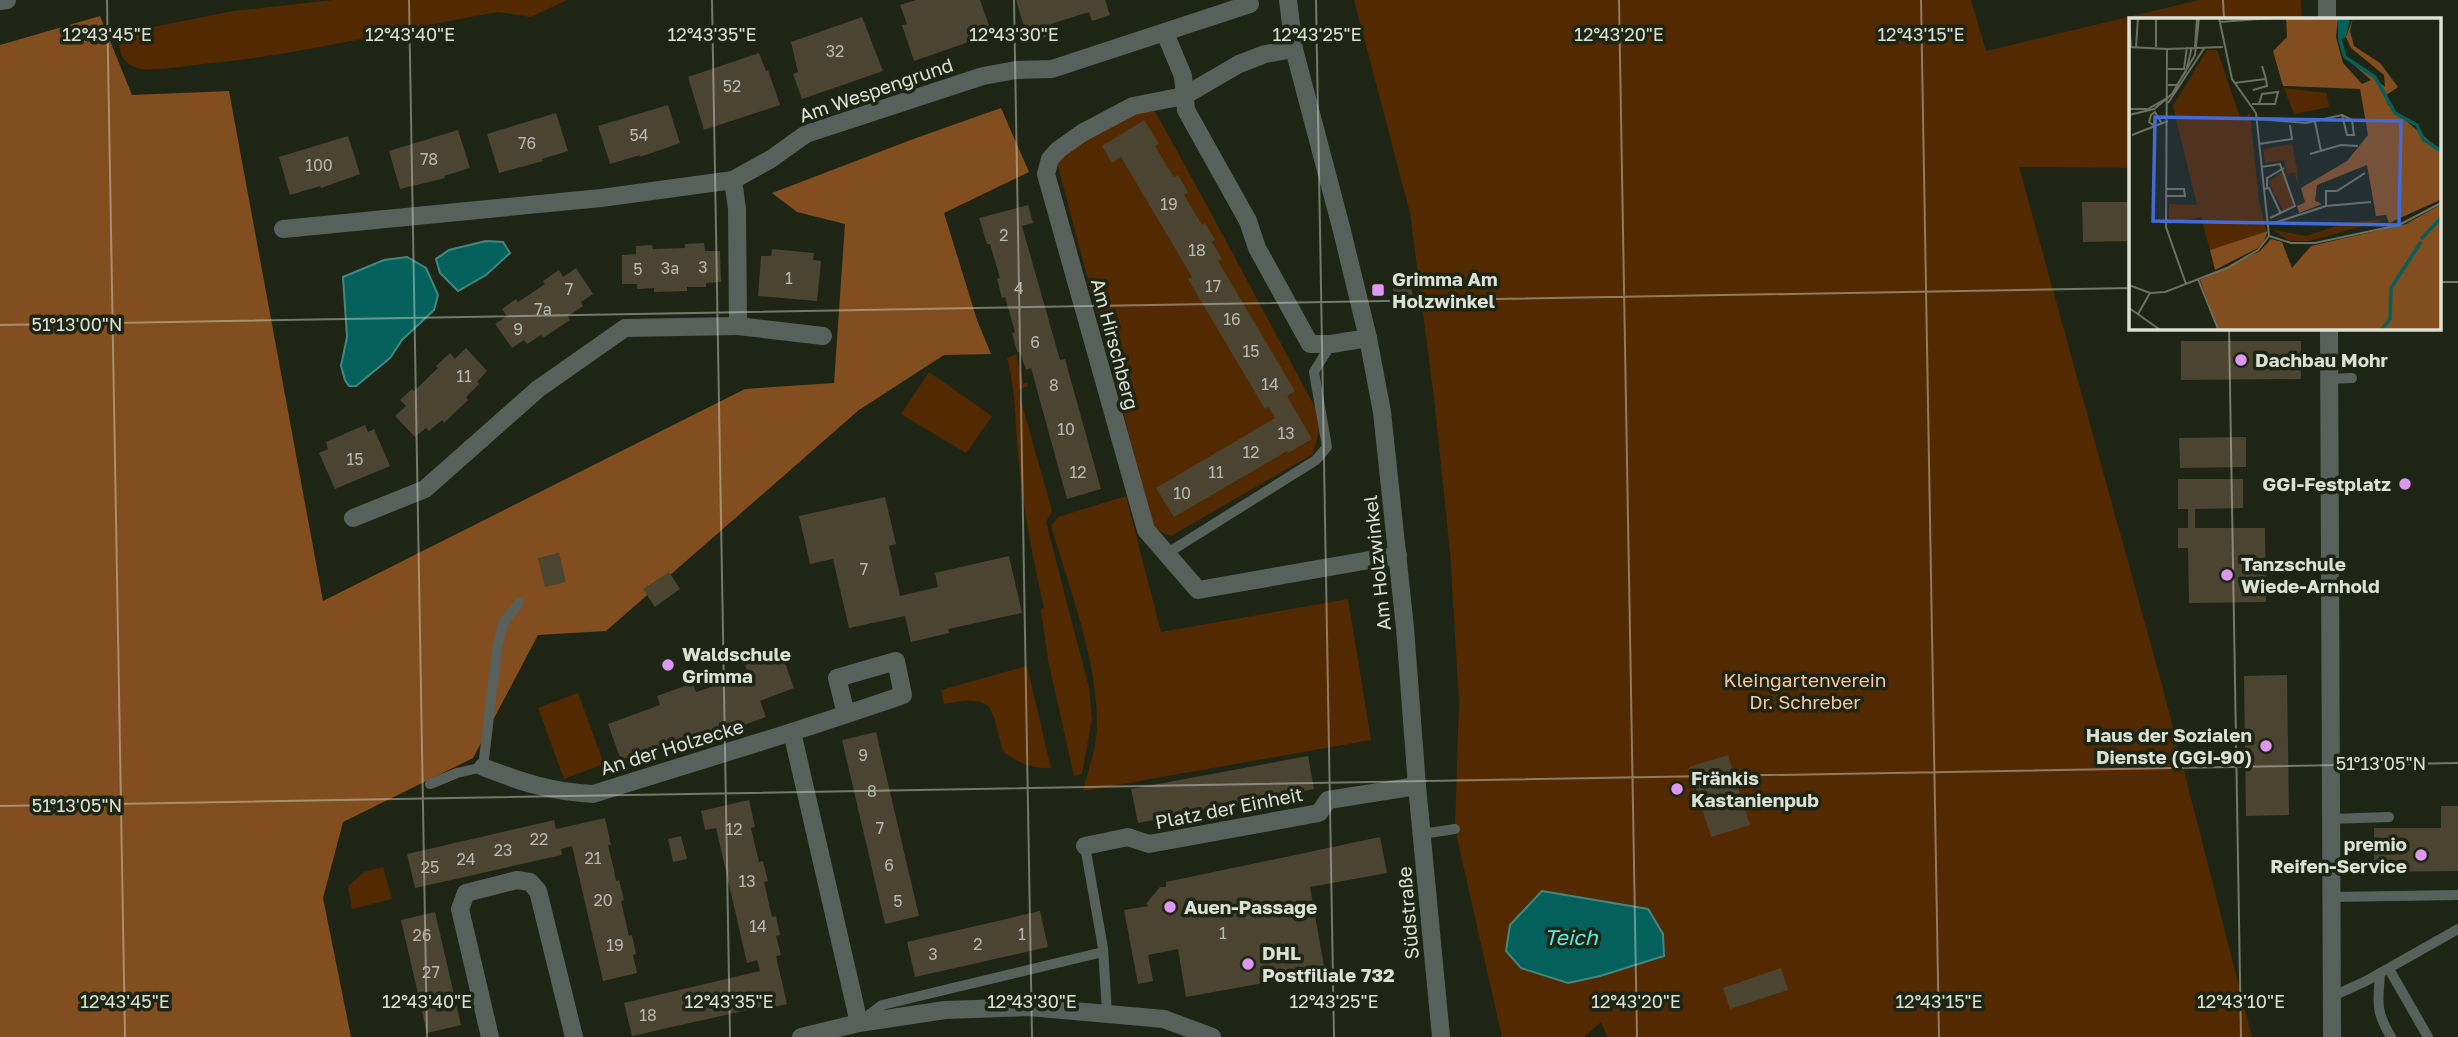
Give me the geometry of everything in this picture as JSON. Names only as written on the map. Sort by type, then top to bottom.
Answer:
[{"type":"street","points":[[0,1],[7,0]]},
{"type":"street","name":"Am Holzwinkel","points":[[1287,0],[1294,49],[1368,338],[1382,412],[1398,555],[1417,786]]},
{"type":"street","points":[[2327,0],[2327,18]]},
{"type":"street","name":"Am Wespengrund","points":[[283,229],[601,198],[733,180],[771,159],[806,134],[983,76],[1016,70],[1052,69],[1250,4]]},
{"type":"street","points":[[1165,33],[1183,76],[1186,110],[1248,221],[1257,248],[1310,344],[1331,344],[1368,338]]},
{"type":"street","name":"Am Hirschberg","points":[[1294,49],[1265,54],[1239,64],[1184,96],[1133,106],[1082,133],[1059,150],[1050,159],[1046,174],[1146,530],[1198,590],[1398,555]]},
{"type":"street","points":[[733,180],[737,209],[738,326]]},
{"type":"street","points":[[353,517],[425,489],[538,389],[625,328],[738,326],[823,336]]},
{"type":"street","points":[[2329,329],[2332,1037]]},
{"type":"street","name":"An der Holzecke","points":[[483,767],[518,781],[561,793],[593,794],[846,714]]},
{"type":"street","points":[[792,732],[859,1023]]},
{"type":"street","name":"Südstraße","points":[[1417,786],[1437,1037]]},
{"type":"street","name":"Platz der Einheit","points":[[1086,846],[1128,837],[1149,844],[1319,813],[1328,800],[1417,786]]},
{"type":"street","points":[[490,1037],[460,909],[466,893],[517,880],[530,882],[538,891],[574,1037]]},
{"type":"street","points":[[801,1037],[859,1023],[945,1010],[1029,1007],[1164,1019],[1212,1037]]},
{"type":"lane","points":[[1166,554],[1315,460],[1327,447],[1314,372],[1331,344]]},
{"type":"lane","points":[[2328,379],[2351,378]]},
{"type":"lane","points":[[430,784],[457,773],[483,767],[497,649],[503,623],[519,603]]},
{"type":"lane","points":[[2331,819],[2389,817]]},
{"type":"lane","points":[[1422,834],[1455,829]]},
{"type":"lane","name":"Platz der Einheit","points":[[1086,846],[1103,952],[1107,1013]]},
{"type":"lane","points":[[2332,897],[2458,895]]},
{"type":"lane","points":[[2331,997],[2458,929]]},
{"type":"lane","points":[[2444,937],[2458,939]]},
{"type":"lane","points":[[859,1023],[882,1005],[1103,952]]},
{"type":"lane","points":[[2384,971],[2378,1004],[2380,1017],[2391,1037]]},
{"type":"lane","points":[[2384,971],[2428,1037]]},
{"type":"green space","points":[[333,0],[567,0],[531,17],[498,12],[277,54],[174,68],[138,68],[126,62],[120,52],[124,33],[233,11]]},
{"type":"green space","name":"Kleingartenverein Dr. Schreber","points":[[1354,0],[1971,0],[1986,51],[2199,0],[2301,0],[2302,18],[2129,18],[2129,168],[2019,167],[2162,685],[2252,1037],[1607,1037],[1601,1022],[1584,1037],[1502,1037],[1455,829],[1459,701],[1450,552],[1434,398],[1410,213]]},
{"type":"green space","points":[[1153,108],[1316,409],[1319,431],[1313,454],[1171,536],[1154,529],[1057,163],[1087,137]]},
{"type":"green space","points":[[1016,354],[1023,384],[1027,382],[1028,386],[1018,390],[1052,511],[1046,522],[1089,688],[1092,719],[1082,774],[1074,776],[1048,660],[1041,610],[1044,607],[1022,494],[1014,395],[1007,358]]},
{"type":"green space","points":[[929,372],[992,416],[966,453],[901,414]]},
{"type":"green space","points":[[1126,496],[1161,632],[1348,599],[1371,740],[1083,791],[1096,738],[1094,687],[1083,631],[1051,526],[1058,517]]},
{"type":"green space","points":[[1027,666],[1051,768],[1025,764],[1003,751],[993,714],[983,703],[961,701],[944,704],[941,690]]},
{"type":"green space","points":[[578,693],[604,764],[564,779],[538,708]]},
{"type":"green space","points":[[383,867],[392,899],[352,909],[348,886],[364,872]]},
{"type":"shaded area","points":[[100,16],[132,95],[229,91],[323,601],[745,389],[834,383],[845,224],[797,212],[772,193],[1001,108],[1029,172],[944,213],[977,320],[991,354],[944,355],[859,410],[606,631],[538,635],[473,758],[343,822],[323,898],[351,1037],[0,1037],[0,45]]},
{"type":"water","points":[[486,241],[503,242],[510,253],[486,275],[458,291],[440,273],[436,259],[449,250]]},
{"type":"water","points":[[407,257],[426,268],[438,295],[434,310],[402,340],[390,358],[356,386],[349,386],[341,366],[347,337],[343,277],[384,260]]},
{"type":"water","name":"Teich","points":[[1542,891],[1648,909],[1663,934],[1664,956],[1568,983],[1521,968],[1506,951],[1510,925]]},
{"type":"building","points":[[916,0],[980,0],[992,34],[914,61],[902,25],[907,24],[900,5]]},
{"type":"building","points":[[1016,0],[1105,0],[1110,15],[1092,21],[1089,12],[1051,24],[1054,34],[1036,40],[1032,27],[1025,30]]},
{"type":"building","points":[[862,17],[883,71],[802,99],[793,74],[798,72],[791,42]]},
{"type":"building","points":[[759,53],[780,105],[704,130],[688,77]]},
{"type":"building","points":[[668,105],[680,143],[610,164],[598,126]]},
{"type":"building","points":[[556,113],[568,151],[499,173],[487,134]]},
{"type":"building","points":[[1144,120],[1159,144],[1155,146],[1168,168],[1174,177],[1178,175],[1188,192],[1184,195],[1202,225],[1205,223],[1215,240],[1212,242],[1222,259],[1218,261],[1295,391],[1287,396],[1312,439],[1174,517],[1156,488],[1275,418],[1269,407],[1265,409],[1188,279],[1192,277],[1121,157],[1112,163],[1102,146]]},
{"type":"building","points":[[458,130],[470,168],[444,176],[445,178],[400,189],[389,151]]},
{"type":"building","points":[[348,136],[360,174],[321,188],[320,186],[290,195],[279,157]]},
{"type":"building","points":[[2082,202],[2129,202],[2129,241],[2083,242]]},
{"type":"building","points":[[1028,205],[1033,223],[1022,226],[1060,360],[1065,359],[1101,489],[1067,499],[1031,368],[1026,370],[1020,352],[1017,352],[1012,333],[1015,332],[997,279],[1000,278],[979,218]]},
{"type":"building","points":[[704,243],[705,251],[720,251],[721,282],[706,283],[706,287],[687,287],[687,291],[654,292],[654,288],[637,289],[637,284],[622,284],[622,255],[636,254],[636,246],[652,245],[653,249],[685,248],[685,244]]},
{"type":"building","points":[[772,249],[814,253],[813,260],[821,261],[817,301],[758,296],[761,256],[771,256]]},
{"type":"building","points":[[576,268],[593,294],[581,302],[583,306],[568,316],[570,320],[543,338],[541,335],[527,344],[524,340],[512,348],[495,324],[507,316],[502,309],[545,284],[543,281],[559,270],[563,277]]},
{"type":"building","points":[[1409,274],[1413,297],[1395,300],[1391,277]]},
{"type":"building","name":"Dachbau Mohr","points":[[2181,341],[2301,341],[2301,379],[2181,380]]},
{"type":"building","points":[[466,348],[487,371],[466,397],[468,400],[444,423],[442,420],[429,431],[426,428],[415,437],[395,416],[406,406],[400,400],[412,389],[414,391],[450,353],[455,359]]},
{"type":"building","points":[[365,425],[368,432],[374,429],[390,466],[335,489],[319,453],[328,449],[326,442]]},
{"type":"building","points":[[2246,437],[2246,467],[2180,468],[2179,438]]},
{"type":"building","name":"Tanzschule Wiede-Arnhold","points":[[2178,479],[2243,479],[2243,508],[2195,509],[2195,528],[2265,528],[2266,602],[2189,603],[2188,548],[2178,548],[2178,528],[2188,528],[2188,509],[2178,509]]},
{"type":"building","points":[[885,497],[896,544],[889,546],[900,596],[938,587],[935,573],[1009,556],[1022,613],[948,629],[949,633],[911,642],[905,616],[849,628],[833,559],[810,564],[799,516]]},
{"type":"building","points":[[559,553],[566,582],[545,587],[538,558]]},
{"type":"building","points":[[669,572],[680,589],[655,607],[643,589]]},
{"type":"building","points":[[781,652],[794,688],[760,701],[766,717],[677,749],[674,741],[621,760],[608,724],[660,705],[657,696],[693,683],[696,692],[748,674],[745,665]]},
{"type":"building","name":"Haus der Sozialen Dienste (GGI-90)","points":[[2287,675],[2289,815],[2246,816],[2244,676]]},
{"type":"building","points":[[876,732],[919,916],[885,924],[842,740]]},
{"type":"building","points":[[1728,755],[1750,825],[1711,837],[1689,767]]},
{"type":"building","points":[[1308,756],[1314,789],[1138,823],[1131,789]]},
{"type":"building","points":[[749,800],[755,827],[751,828],[759,862],[763,861],[768,881],[764,882],[772,917],[776,916],[780,935],[776,936],[781,955],[776,956],[787,1004],[761,1010],[761,1007],[632,1036],[624,1003],[760,971],[757,960],[747,963],[716,828],[705,830],[701,811]]},
{"type":"building","points":[[2441,806],[2458,806],[2458,871],[2374,872],[2374,828],[2441,828]]},
{"type":"building","points":[[605,818],[616,881],[619,880],[629,936],[632,935],[636,954],[633,955],[637,973],[603,981],[572,846],[561,849],[562,855],[415,888],[407,854],[554,820],[556,829]]},
{"type":"building","points":[[681,836],[687,859],[673,862],[668,839]]},
{"type":"building","points":[[1380,837],[1387,873],[1310,887],[1325,972],[1186,997],[1178,949],[1148,955],[1153,981],[1138,984],[1124,910],[1149,906],[1146,904],[1160,887],[1166,887],[1166,882]]},
{"type":"building","points":[[1040,911],[1048,947],[915,977],[907,942]]},
{"type":"building","points":[[435,912],[461,1025],[427,1033],[401,920]]},
{"type":"building","points":[[1781,968],[1788,990],[1730,1009],[1723,988]]},
{"type":"place","name":"Grimma Am Holzwinkel","points":[[1378,290]]},
{"type":"place","name":"Dachbau Mohr","points":[[2241,360]]},
{"type":"place","name":"GGI-Festplatz","points":[[2405,484]]},
{"type":"place","name":"Tanzschule Wiede-Arnhold","points":[[2227,575]]},
{"type":"place","name":"Waldschule Grimma","points":[[668,665]]},
{"type":"place","name":"Haus der Sozialen Dienste (GGI-90)","points":[[2266,746]]},
{"type":"place","name":"Fränkis Kastanienpub","points":[[1677,789]]},
{"type":"place","name":"premio Reifen-Service","points":[[2421,855]]},
{"type":"place","name":"Auen-Passage","points":[[1170,907]]},
{"type":"place","name":"DHL Postfiliale 732","points":[[1248,964]]}]
